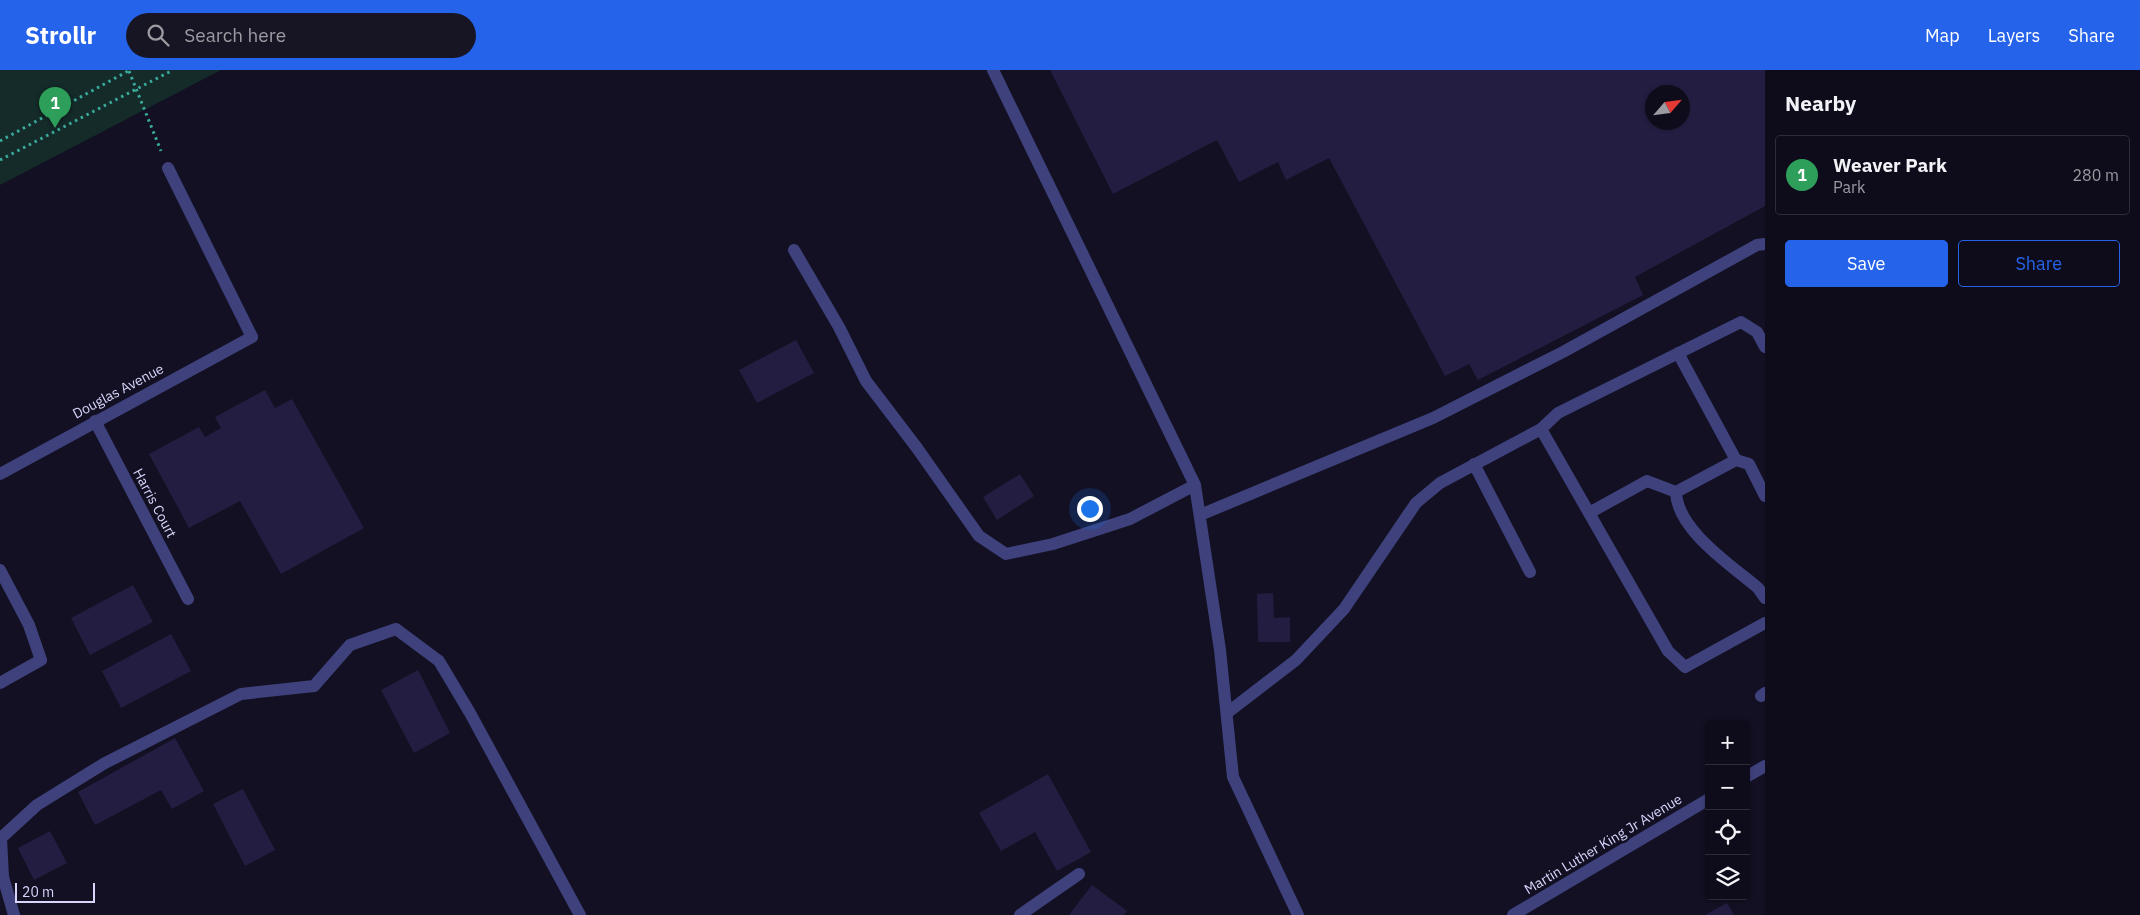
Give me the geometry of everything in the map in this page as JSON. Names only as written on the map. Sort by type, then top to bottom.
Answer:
[{"type":"street","points":[[993,70],[1195,485],[1220,650],[1233,777],[1298,915]]},
{"type":"street","name":"Douglas Avenue","points":[[0,474],[95,420],[252,337],[168,168]]},
{"type":"street","points":[[1200,515],[1433,418],[1563,352],[1757,245],[1765,244]]},
{"type":"street","points":[[794,250],[839,328],[866,381],[917,448],[978,536],[1006,554],[1053,544],[1130,519],[1195,485]]},
{"type":"street","points":[[1227,713],[1296,660],[1344,609],[1416,503],[1440,483],[1541,429],[1558,413],[1741,322],[1757,332],[1765,346]]},
{"type":"street","points":[[1678,353],[1736,460],[1749,464],[1765,496]]},
{"type":"street","name":"Harris Court","points":[[95,420],[188,599]]},
{"type":"street","points":[[1541,429],[1668,651],[1685,667],[1765,623]]},
{"type":"street","points":[[1590,513],[1647,481],[1676,492],[1736,460]]},
{"type":"street","points":[[1474,464],[1530,572]]},
{"type":"street","points":[[1676,492],[1676,504],[1694,533],[1758,588],[1765,598]]},
{"type":"street","points":[[0,570],[30,625],[41,660],[0,683]]},
{"type":"street","points":[[14,915],[4,877],[1,838],[37,804],[105,763],[241,694],[314,686],[350,645],[396,630],[439,661],[475,722],[580,915]]},
{"type":"street","points":[[1750,775],[1765,766]]},
{"type":"street","name":"Martin Luther King Jr Avenue","points":[[1515,915],[1705,801]]},
{"type":"street","points":[[1020,915],[1079,874]]},
{"type":"path","points":[[0,141],[130,70],[168,168]]},
{"type":"path","points":[[0,160],[173,70]]},
{"type":"green space","points":[[0,70],[221,70],[0,185]]},
{"type":"building","points":[[1050,70],[1765,70],[1765,206],[1635,277],[1643,295],[1478,380],[1469,364],[1445,376],[1329,158],[1286,180],[1278,162],[1239,182],[1217,140],[1113,194]]},
{"type":"building","points":[[796,340],[814,373],[757,403],[739,370]]},
{"type":"building","points":[[265,390],[275,408],[292,399],[364,528],[281,574],[240,501],[189,528],[149,454],[199,427],[205,437],[221,428],[215,417]]},
{"type":"building","points":[[1020,474],[1034,496],[997,520],[983,497]]},
{"type":"building","points":[[133,585],[153,622],[90,655],[71,618]]},
{"type":"building","points":[[1273,593],[1274,618],[1290,617],[1290,642],[1258,642],[1257,594]]},
{"type":"building","points":[[171,634],[191,671],[121,708],[102,671]]},
{"type":"building","points":[[418,670],[450,733],[414,753],[381,690]]},
{"type":"building","points":[[175,738],[204,791],[172,809],[161,790],[95,825],[78,792]]},
{"type":"building","points":[[1048,774],[1091,852],[1057,871],[1035,832],[1001,851],[979,813]]},
{"type":"building","points":[[243,789],[275,850],[245,866],[213,804]]},
{"type":"building","points":[[50,831],[67,863],[34,880],[18,848]]},
{"type":"building","points":[[1092,885],[1127,911],[1124,915],[1069,915]]},
{"type":"building","points":[[1727,903],[1734,915],[1705,915]]},
{"type":"place","name":"Weaver Park","points":[[55,128]]}]
